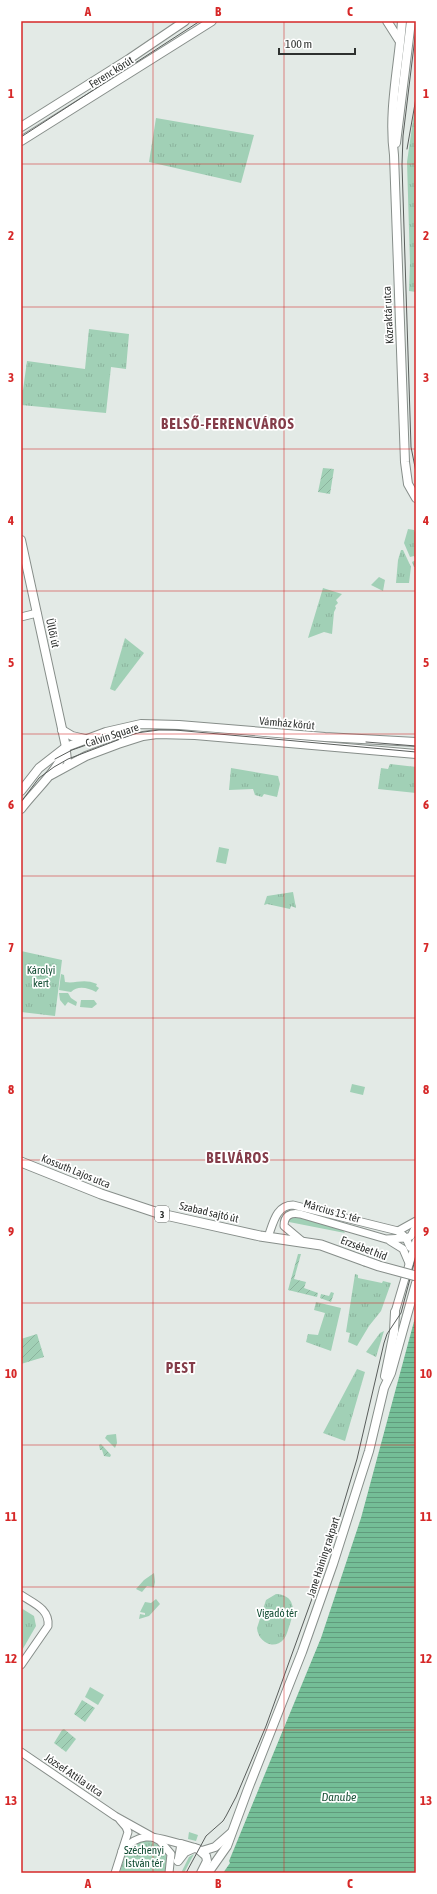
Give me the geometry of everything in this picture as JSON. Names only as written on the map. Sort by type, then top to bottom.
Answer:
[{"type":"main road","name":"Ferenc körút","points":[[21,127],[129,59],[185,21]]},
{"type":"main road","name":"Ferenc körút","points":[[21,141],[212,21]]},
{"type":"main road","points":[[387,21],[399,41]]},
{"type":"main road","name":"Közraktár utca","points":[[402,21],[391,132],[394,155],[402,416],[408,484],[416,498]]},
{"type":"main road","name":"Közraktár utca","points":[[394,155],[409,23]]},
{"type":"main road","name":"Közraktár utca","points":[[407,473],[416,486]]},
{"type":"main road","name":"Üllői út","points":[[21,540],[62,730]]},
{"type":"main road","name":"Calvin Square","points":[[21,791],[34,772],[66,747],[85,739],[141,724],[188,725]]},
{"type":"main road","name":"Vámház körút","points":[[188,725],[325,737],[416,742]]},
{"type":"main road","points":[[21,809],[39,786],[51,775],[61,761],[66,747],[62,730]]},
{"type":"main road","points":[[54,756],[60,746],[62,730]]},
{"type":"main road","name":"Calvin Square","points":[[62,730],[72,736],[85,739]]},
{"type":"main road","name":"Calvin Square","points":[[51,775],[86,756],[143,736],[189,734]]},
{"type":"main road","name":"Vámház körút","points":[[189,734],[416,754]]},
{"type":"main road","name":"Kossuth Lajos utca","points":[[21,1162],[123,1202]]},
{"type":"main road","name":"Szabad sajtó út","points":[[123,1202],[161,1214],[268,1237]]},
{"type":"main road","name":"3","points":[[268,1237],[303,1243]]},
{"type":"main road","name":"Erzsébet híd","points":[[303,1243],[329,1247],[379,1266],[416,1276]]},
{"type":"main road","name":"Jane Haining rakpart","points":[[208,1873],[224,1852],[233,1831],[248,1789],[290,1686],[323,1594],[369,1451],[384,1388],[391,1373],[416,1284]]},
{"type":"main road","points":[[384,1388],[394,1332],[395,1312]]},
{"type":"main road","points":[[202,1851],[215,1847],[233,1831]]},
{"type":"main road","points":[[181,1844],[202,1851],[206,1856],[207,1861],[201,1873]]},
{"type":"main road","points":[[178,1861],[185,1852],[194,1848]]},
{"type":"street","points":[[21,617],[37,613]]},
{"type":"street","points":[[66,747],[68,765]]},
{"type":"street","name":"Március 15. tér","points":[[268,1237],[276,1216],[283,1206],[293,1205],[320,1213],[398,1231],[406,1238],[410,1247]]},
{"type":"street","name":"Március 15. tér","points":[[303,1243],[284,1226],[284,1221],[289,1214],[300,1214],[386,1239],[406,1238]]},
{"type":"street","points":[[398,1231],[416,1221]]},
{"type":"street","points":[[406,1238],[411,1236],[416,1228]]},
{"type":"street","points":[[409,1263],[410,1247],[416,1228]]},
{"type":"street","points":[[386,1239],[403,1249],[409,1263]]},
{"type":"street","points":[[395,1312],[416,1241]]},
{"type":"street","points":[[21,1596],[41,1608],[47,1616],[48,1626],[21,1665]]},
{"type":"street","name":"József Attila utca","points":[[21,1752],[115,1816]]},
{"type":"street","points":[[115,1816],[152,1836],[168,1848],[171,1854],[169,1873]]},
{"type":"street","points":[[115,1816],[128,1829],[127,1838],[115,1873]]},
{"type":"street","points":[[122,1851],[133,1840],[152,1836],[181,1844],[178,1861],[169,1873]]},
{"type":"green space","points":[[416,99],[416,292],[409,291],[410,263],[407,162]]},
{"type":"green space","points":[[156,118],[254,135],[241,183],[149,162]]},
{"type":"green space","points":[[89,329],[129,334],[126,369],[111,367],[106,413],[21,405],[21,390],[23,390],[27,361],[85,369]]},
{"type":"green space","points":[[323,468],[334,469],[330,494],[318,492]]},
{"type":"green space","points":[[408,529],[414,530],[416,535],[416,560],[414,556],[410,557],[404,543]]},
{"type":"green space","points":[[401,550],[403,550],[411,567],[409,583],[396,583],[398,560]]},
{"type":"green space","points":[[416,560],[416,567],[414,567],[412,562]]},
{"type":"green space","points":[[379,577],[385,580],[383,591],[371,585]]},
{"type":"green space","points":[[323,588],[342,594],[336,600],[338,603],[335,606],[336,608],[334,612],[332,634],[324,632],[308,638]]},
{"type":"green space","points":[[125,638],[144,653],[115,691],[110,689]]},
{"type":"green space","points":[[390,764],[416,767],[416,793],[378,789],[381,768],[388,769]]},
{"type":"green space","points":[[231,768],[278,776],[280,784],[277,797],[264,794],[262,797],[255,795],[253,789],[229,790]]},
{"type":"green space","points":[[219,847],[229,849],[226,864],[216,862]]},
{"type":"green space","points":[[293,892],[296,908],[291,906],[290,909],[267,904],[264,905],[267,896]]},
{"type":"green space","name":"Károlyi kert","points":[[21,951],[62,960],[55,1016],[21,1012]]},
{"type":"green space","points":[[61,974],[64,975],[65,982],[88,981],[97,984],[96,986],[99,988],[96,992],[83,988],[77,988],[71,992],[59,990]]},
{"type":"green space","points":[[59,993],[68,993],[71,998],[77,1002],[76,1006],[68,1002],[65,1006],[60,1000]]},
{"type":"green space","points":[[81,1000],[94,1000],[97,1004],[92,1008],[80,1007]]},
{"type":"green space","points":[[352,1084],[365,1087],[363,1095],[350,1092]]},
{"type":"green space","points":[[295,1215],[340,1226],[345,1233],[289,1222],[289,1219]]},
{"type":"green space","points":[[298,1254],[301,1254],[294,1279],[306,1282],[304,1288],[318,1293],[317,1297],[288,1290]]},
{"type":"green space","points":[[355,1274],[358,1275],[358,1278],[382,1283],[383,1281],[391,1283],[381,1311],[369,1326],[357,1346],[348,1342],[350,1333],[346,1332]]},
{"type":"green space","points":[[331,1292],[334,1293],[331,1302],[320,1298],[321,1294],[329,1296]]},
{"type":"green space","points":[[316,1302],[341,1308],[331,1351],[306,1342],[308,1334],[318,1335],[325,1313],[314,1310]]},
{"type":"green space","points":[[384,1331],[376,1357],[366,1352],[380,1333]]},
{"type":"green space","points":[[37,1334],[44,1357],[21,1364],[21,1339]]},
{"type":"green space","points":[[357,1369],[365,1372],[345,1441],[323,1433]]},
{"type":"green space","points":[[116,1434],[117,1443],[115,1448],[105,1438],[107,1435]]},
{"type":"green space","points":[[101,1444],[111,1455],[110,1457],[104,1456],[102,1450],[100,1450],[99,1445]]},
{"type":"green space","points":[[154,1573],[154,1587],[147,1586],[142,1592],[136,1589],[144,1580]]},
{"type":"green space","name":"Vigadó tér","points":[[276,1594],[287,1597],[290,1600],[293,1614],[284,1639],[280,1643],[271,1644],[263,1641],[257,1628],[266,1600]]},
{"type":"green space","points":[[156,1599],[160,1604],[149,1616],[139,1619],[140,1614],[145,1615],[145,1613],[140,1612],[145,1602],[151,1603]]},
{"type":"green space","points":[[21,1608],[34,1616],[36,1626],[21,1652]]},
{"type":"green space","points":[[90,1687],[104,1695],[98,1705],[85,1697]]},
{"type":"green space","points":[[82,1700],[95,1708],[85,1722],[74,1714]]},
{"type":"green space","points":[[64,1729],[76,1739],[66,1752],[54,1743]]},
{"type":"green space","points":[[189,1832],[198,1835],[196,1841],[188,1839]]},
{"type":"green space","name":"Széchenyi István tér","points":[[146,1840],[158,1845],[165,1851],[167,1855],[166,1873],[120,1873],[125,1856],[130,1848]]},
{"type":"green space","points":[[194,1854],[184,1873],[181,1873],[189,1857]]},
{"type":"water","name":"Danube","points":[[416,1314],[416,1873],[223,1873],[230,1863],[229,1861],[321,1638],[361,1518]]},
{"type":"tram line","points":[[21,137],[200,21]]},
{"type":"tram line","points":[[416,29],[403,136],[402,165],[411,447],[416,472]]},
{"type":"tram line","points":[[407,149],[416,98]]},
{"type":"tram line","points":[[55,759],[72,750],[129,730]]},
{"type":"tram line","points":[[21,802],[39,778],[68,759],[136,733],[159,730],[175,730],[416,752]]},
{"type":"tram line","points":[[366,742],[416,746]]},
{"type":"tram line","points":[[186,1873],[206,1836],[223,1821],[226,1816],[236,1797],[266,1726],[331,1546],[357,1459],[384,1343],[387,1334],[401,1313],[416,1256]]},
{"type":"district","name":"BELSŐ-FERENCVÁROS","points":[[228,424]]},
{"type":"district","name":"BELVÁROS","points":[[238,1158]]},
{"type":"district","name":"PEST","points":[[181,1368]]}]
